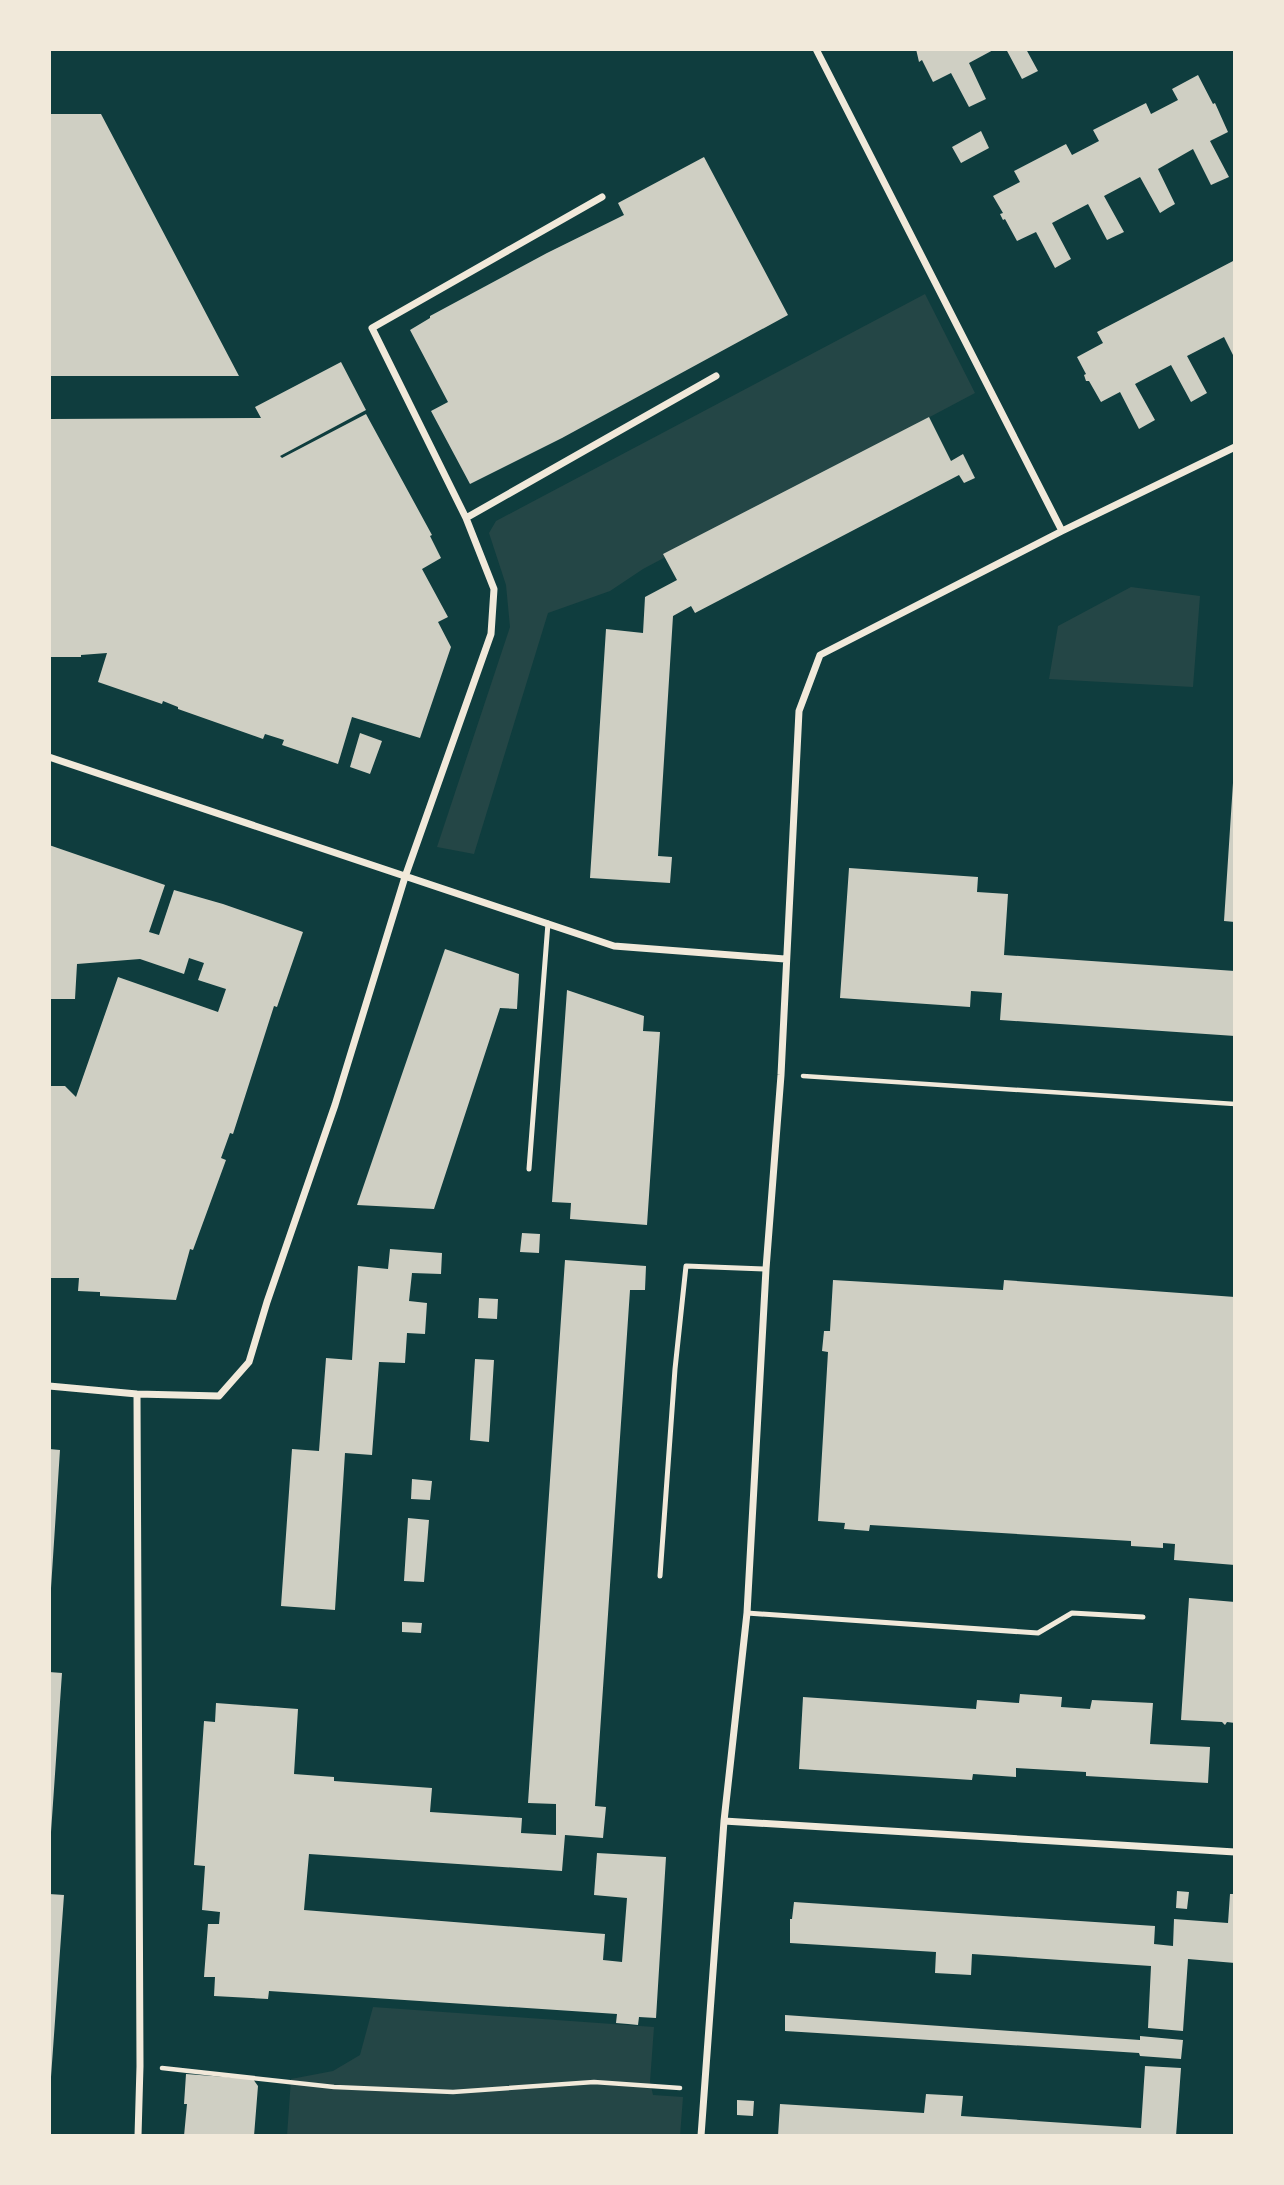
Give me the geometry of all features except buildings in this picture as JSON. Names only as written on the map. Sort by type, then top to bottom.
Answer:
[{"type":"street","points":[[816,49],[1062,531]]},
{"type":"street","points":[[49,1386],[137,1394],[219,1396],[249,1362],[335,1105],[405,877],[491,634],[494,589],[466,518],[372,328],[601,197]]},
{"type":"street","points":[[466,518],[716,376]]},
{"type":"street","points":[[701,2136],[724,1821],[747,1613],[766,1269],[781,1075],[799,711],[820,655],[1062,531],[1235,447]]},
{"type":"street","points":[[49,757],[614,946],[785,959]]},
{"type":"street","points":[[137,1394],[138,2136]]},
{"type":"street","points":[[724,1821],[1235,1852]]},
{"type":"lane","points":[[529,1169],[548,923]]},
{"type":"lane","points":[[660,1576],[686,1266],[766,1269]]},
{"type":"lane","points":[[747,1613],[1038,1633],[1072,1613],[1143,1617]]},
{"type":"path","points":[[781,1075],[1235,1104]]},
{"type":"path","points":[[140,2066],[347,2088],[453,2092],[594,2082],[705,2090]]},
{"type":"shaded area","points":[[925,294],[975,393],[643,569],[610,591],[548,613],[474,854],[437,847],[510,627],[506,585],[489,533],[496,521]]},
{"type":"shaded area","points":[[1131,587],[1200,596],[1193,687],[1049,679],[1058,626]]},
{"type":"shaded area","points":[[373,2007],[654,2027],[650,2082],[653,2095],[683,2097],[680,2136],[287,2136],[291,2079],[333,2071],[360,2055]]}]
